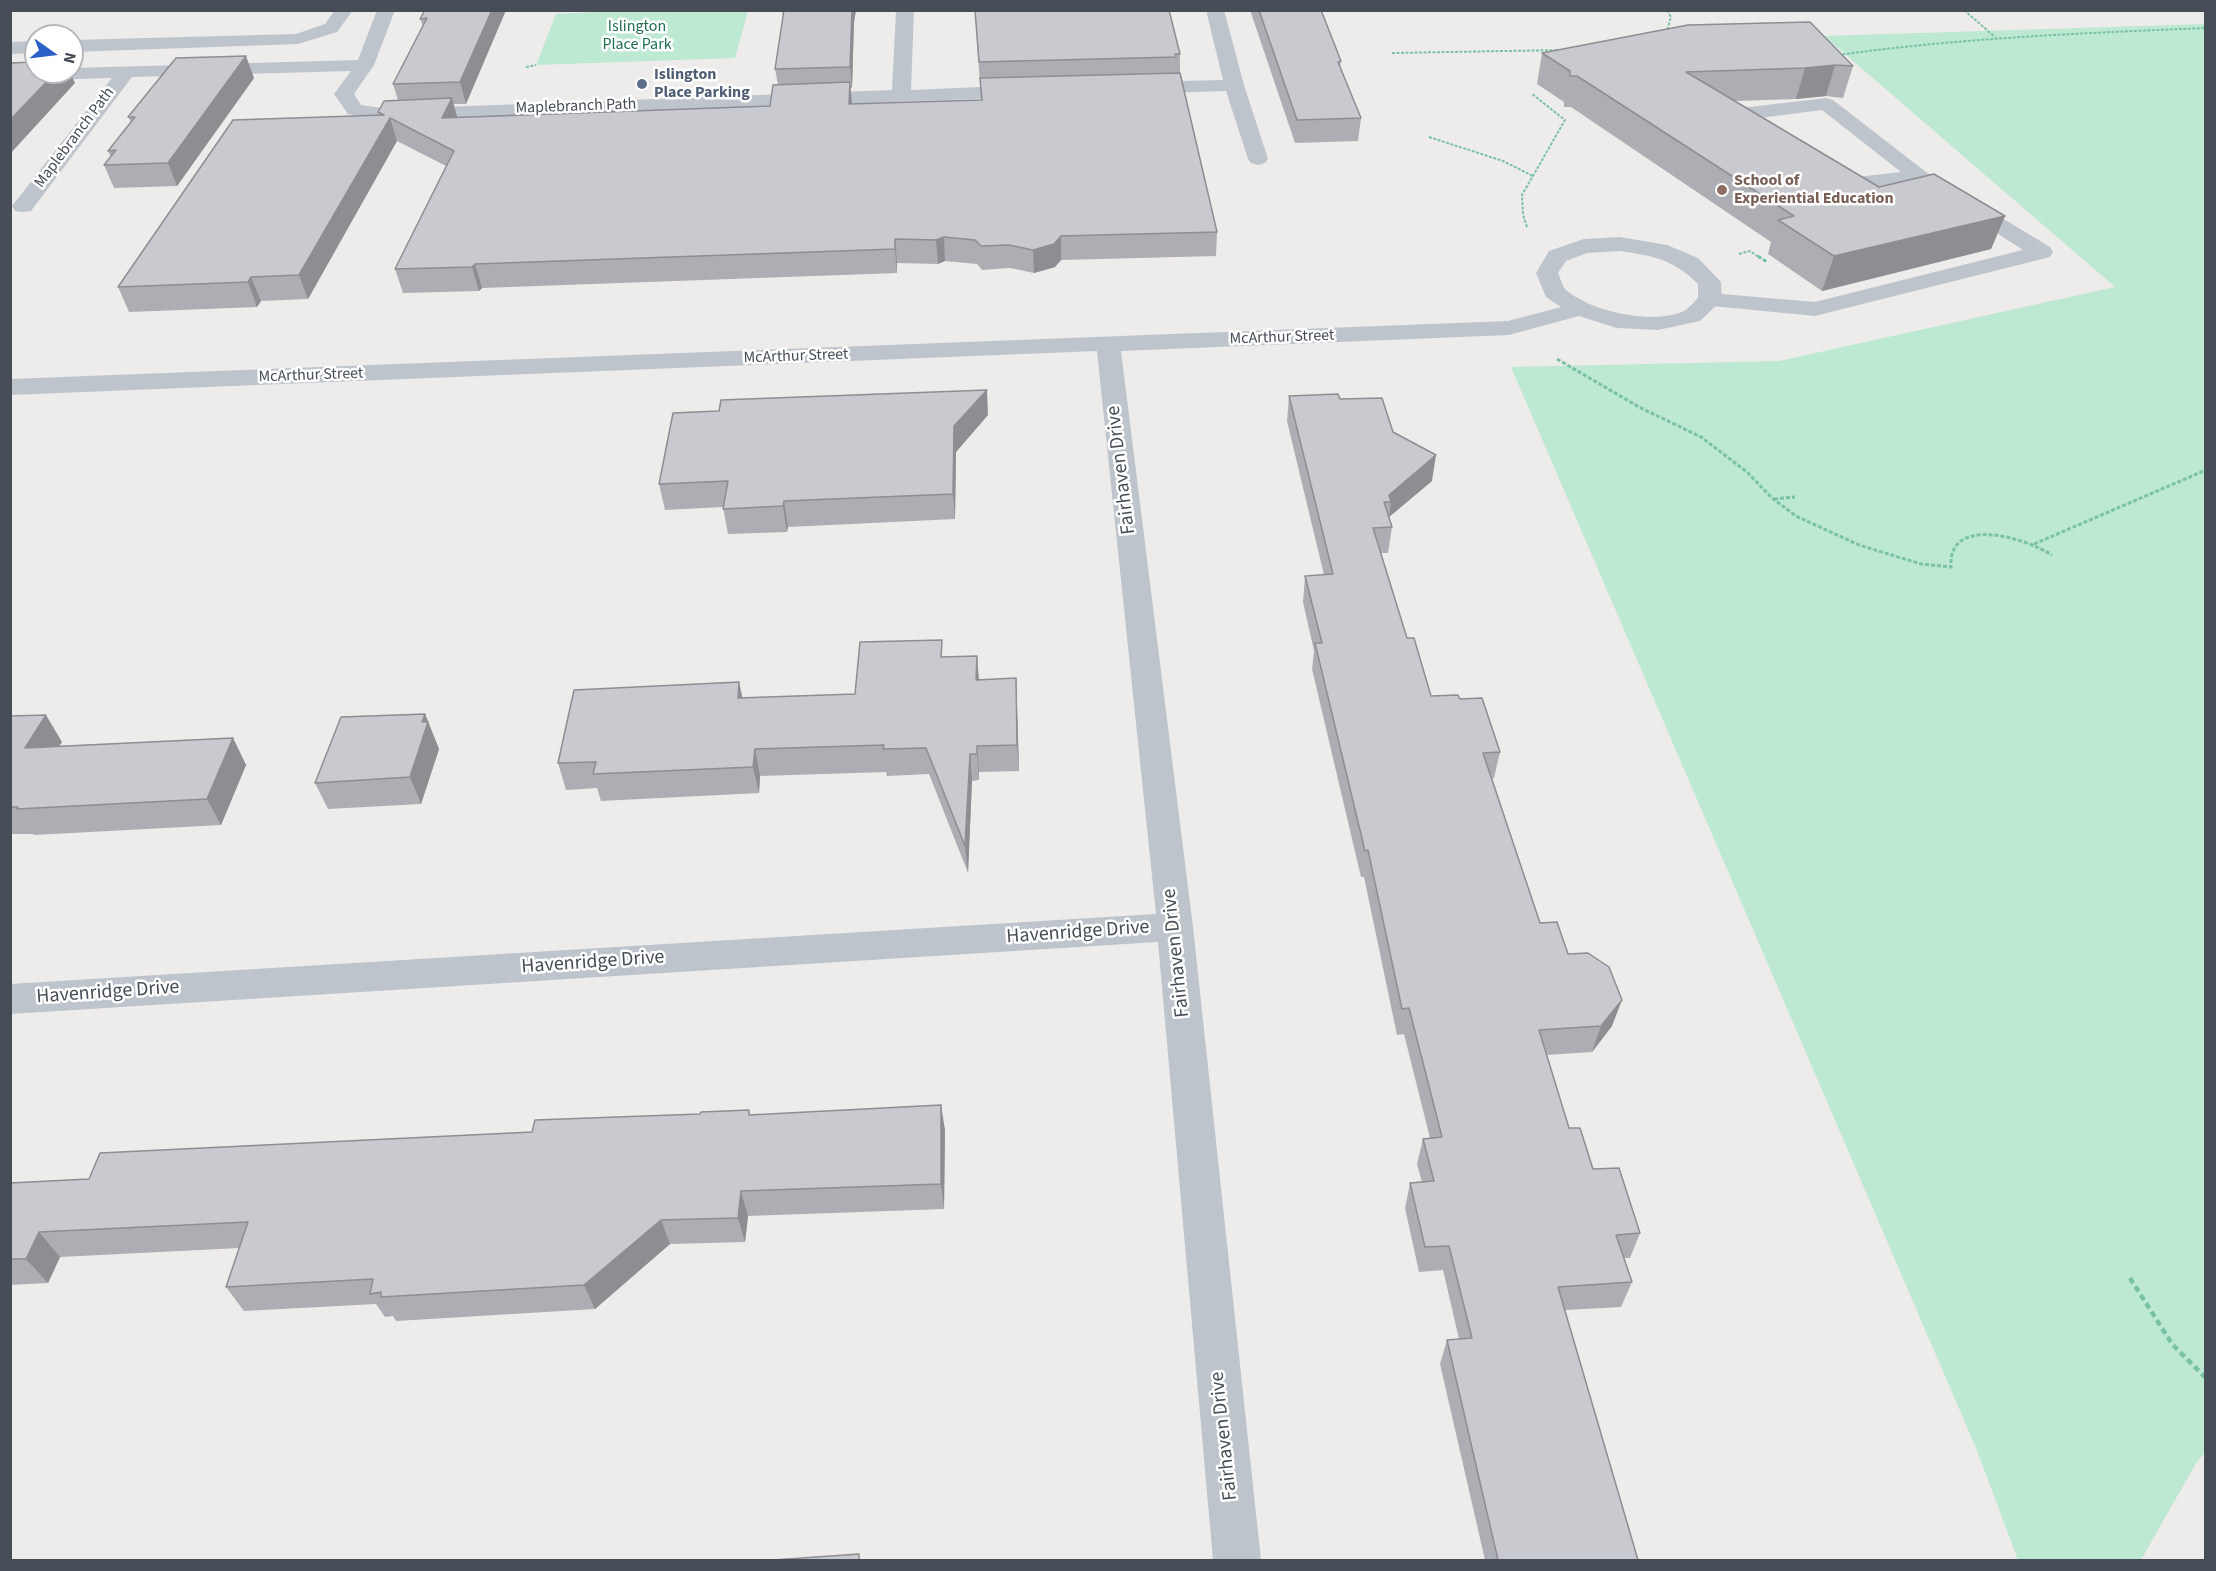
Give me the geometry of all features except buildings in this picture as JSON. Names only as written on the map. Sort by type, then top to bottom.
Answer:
[{"type":"street","points":[[84,46],[298,39],[332,27],[345,10]]},
{"type":"street","points":[[365,65],[386,10]]},
{"type":"street","points":[[901,94],[905,10]]},
{"type":"street","points":[[1215,10],[1234,85],[1258,159]]},
{"type":"street","name":"Maplebranch Path","points":[[10,75],[365,65]]},
{"type":"street","name":"Maplebranch Path","points":[[365,65],[344,94],[355,110],[390,115],[1044,90]]},
{"type":"street","name":"Maplebranch Path","points":[[23,206],[127,70]]},
{"type":"street","points":[[1115,88],[1234,85]]},
{"type":"street","points":[[1710,300],[1709,282],[1690,263],[1659,250],[1620,244],[1584,246],[1557,256],[1547,273],[1554,292],[1580,309],[1617,321],[1658,323],[1692,316],[1710,300],[1815,309],[2042,252],[1918,176],[1826,104],[1741,114],[1788,146]]},
{"type":"street","points":[[1816,166],[1844,185],[1918,176]]},
{"type":"street","name":"McArthur Street","points":[[10,387],[1509,328],[1580,309]]},
{"type":"street","name":"Fairhaven Drive","points":[[1108,345],[1175,927],[1237,1560]]},
{"type":"street","name":"Havenridge Drive","points":[[10,999],[1175,927]]},
{"type":"path","points":[[1665,36],[1671,17],[1667,10]]},
{"type":"path","points":[[1964,10],[1996,37]]},
{"type":"path","points":[[1828,56],[1925,42],[2205,28]]},
{"type":"path","points":[[1392,53],[1568,50]]},
{"type":"path","points":[[1532,94],[1565,120],[1522,195],[1523,215],[1531,237],[1554,262]]},
{"type":"path","points":[[1429,137],[1503,161],[1533,176]]},
{"type":"path","points":[[1509,328],[1533,345],[1639,407],[1701,437],[1747,472],[1774,499],[1796,516],[1827,532],[1859,545],[1921,564],[1951,567],[1948,556],[1952,548],[1958,542],[1980,535],[2010,537],[2034,545],[2052,555]]},
{"type":"path","points":[[2034,545],[2205,471]]},
{"type":"path","points":[[1774,499],[1795,496]]},
{"type":"path","points":[[2130,1278],[2172,1344],[2205,1378]]},
{"type":"green space","name":"Islington Place Park","points":[[639,10],[748,11],[735,58],[536,65],[556,14]]},
{"type":"green space","points":[[2205,24],[2205,1452],[2195,1465],[2141,1560],[2018,1560],[1976,1448],[1511,367],[1779,361],[2115,287],[1824,36]]},
{"type":"place","name":"Islington Place Parking","points":[[642,84]]},
{"type":"place","name":"School of Experiential Education","points":[[1722,190]]}]
